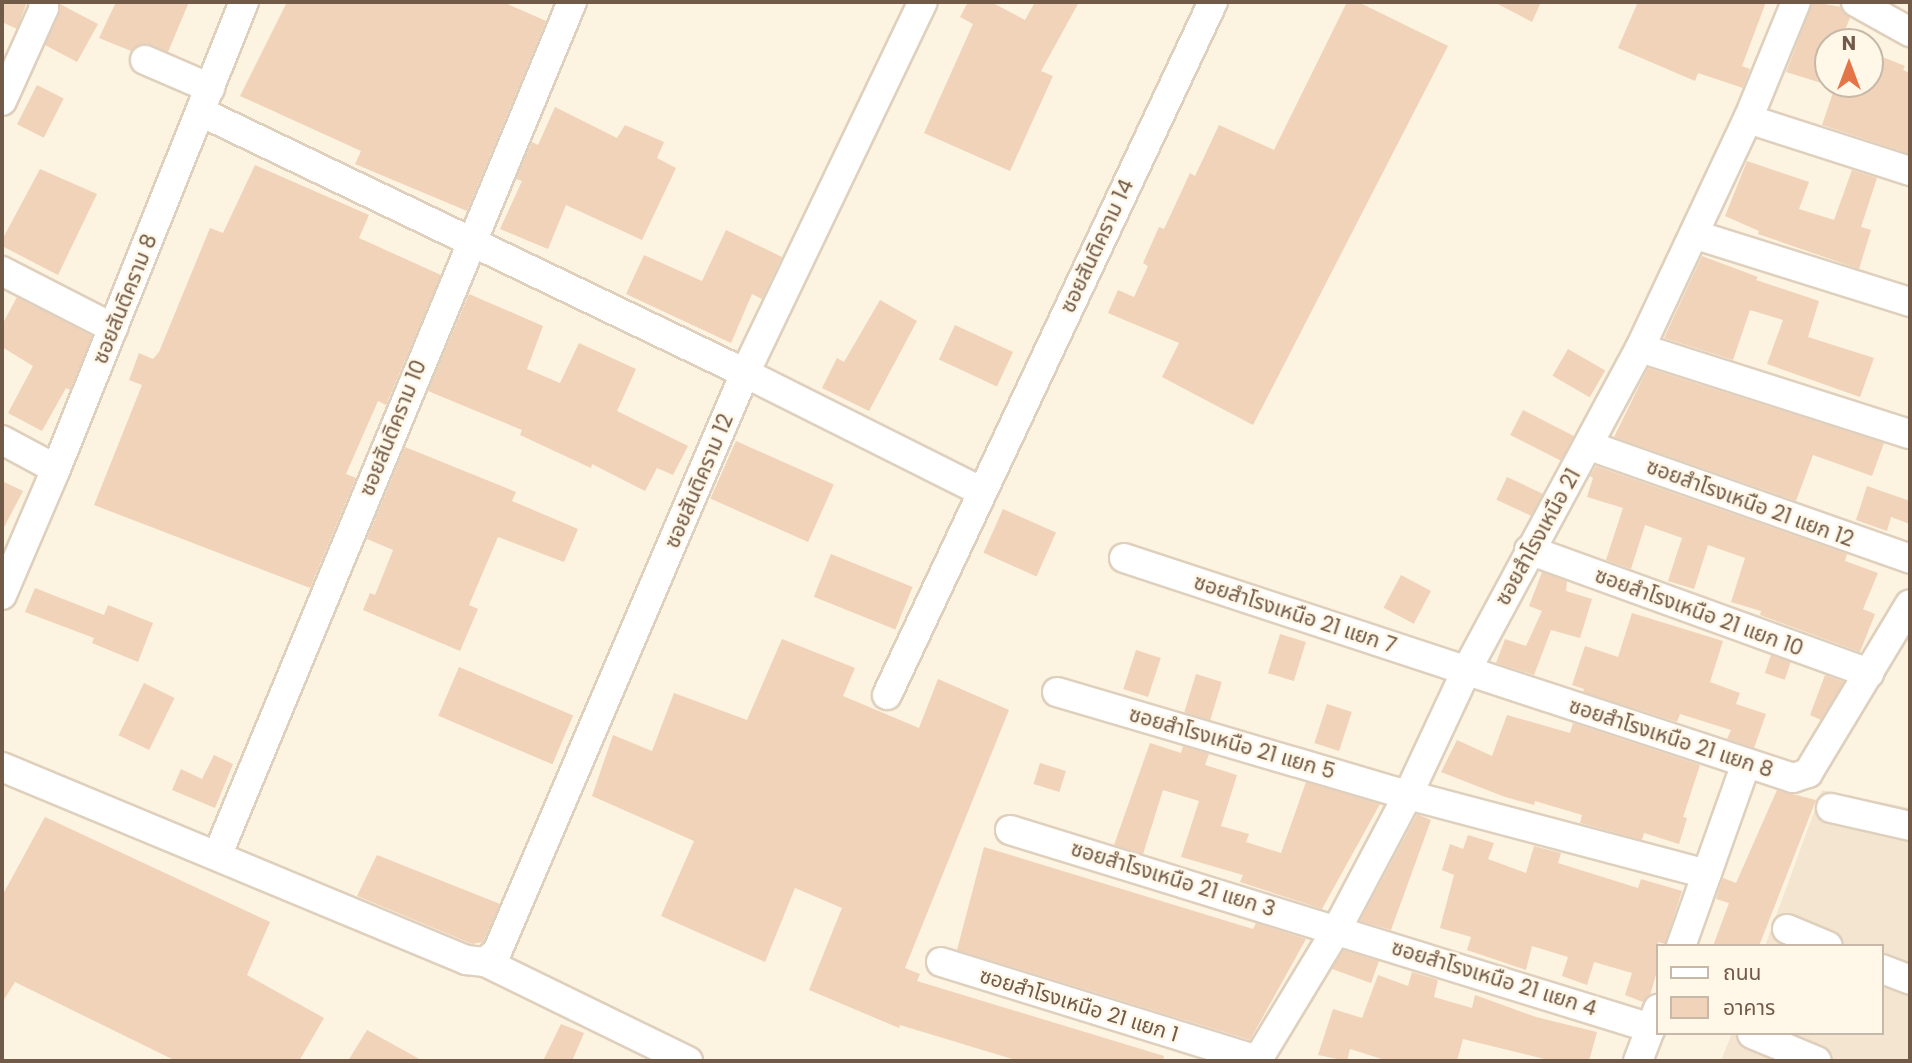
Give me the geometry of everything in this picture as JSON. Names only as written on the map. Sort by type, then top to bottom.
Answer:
[{"type":"street","points":[[2,101],[44,8],[43,2]]},
{"type":"street","name":"ซอยสันติคราม 8","points":[[2,595],[56,469],[244,2]]},
{"type":"street","name":"ซอยสันติคราม 10","points":[[217,856],[572,2]]},
{"type":"street","name":"ซอยสันติคราม 12","points":[[485,962],[497,952],[745,373],[923,2]]},
{"type":"street","name":"ซอยสันติคราม 14","points":[[887,695],[1213,2]]},
{"type":"street","name":"ซอยสำโรงเหนือ 21","points":[[1259,1061],[1337,929],[1408,795],[1466,671],[1530,550],[1590,446],[1640,348],[1696,235],[1796,2]]},
{"type":"street","points":[[1856,2],[1910,32]]},
{"type":"street","points":[[145,60],[206,100],[470,243],[745,373],[981,491]]},
{"type":"street","points":[[1748,119],[1910,171]]},
{"type":"street","points":[[1696,235],[1910,302]]},
{"type":"street","points":[[2,271],[113,328]]},
{"type":"street","points":[[1640,348],[1910,435]]},
{"type":"street","points":[[2,440],[56,469]]},
{"type":"street","name":"ซอยสำโรงเหนือ 21 แยก 12","points":[[1590,446],[1910,559]]},
{"type":"street","name":"ซอยสำโรงเหนือ 21 แยก 10","points":[[1530,550],[1869,673]]},
{"type":"street","name":"ซอยสำโรงเหนือ 21 แยก 7","points":[[1124,558],[1466,671]]},
{"type":"street","name":"ซอยสำโรงเหนือ 21 แยก 8","points":[[1466,671],[1793,778],[1808,773],[1910,604]]},
{"type":"street","name":"ซอยสำโรงเหนือ 21 แยก 5","points":[[1057,692],[1408,795],[1707,874]]},
{"type":"street","points":[[1682,944],[1746,763]]},
{"type":"street","points":[[2,767],[466,960],[485,962],[688,1061]]},
{"type":"street","points":[[1831,808],[1910,827]]},
{"type":"street","name":"ซอยสำโรงเหนือ 21 แยก 3","points":[[1010,830],[1337,929]]},
{"type":"street","name":"ซอยสำโรงเหนือ 21 แยก 4","points":[[1337,929],[1655,1018]]},
{"type":"street","points":[[1787,929],[1823,944]]},
{"type":"street","name":"ซอยสำโรงเหนือ 21 แยก 1","points":[[941,962],[1259,1061]]},
{"type":"street","points":[[1884,970],[1910,980]]},
{"type":"street","points":[[1638,1061],[1655,1018]]},
{"type":"street","points":[[1754,1035],[1816,1061]]},
{"type":"shaded area","points":[[1822,790],[1910,808],[1910,1061],[1721,1061],[1731,1035],[1884,1035],[1884,944],[1766,944]]},
{"type":"building","points":[[2,2],[27,2],[17,29],[2,22]]},
{"type":"building","points":[[116,2],[189,2],[168,52],[144,44],[131,51],[99,38]]},
{"type":"building","points":[[287,2],[503,2],[546,21],[467,211],[355,164],[361,151],[240,96]]},
{"type":"building","points":[[968,2],[991,2],[1025,20],[1035,2],[1079,2],[1041,71],[1053,76],[1010,171],[924,133],[973,24],[960,17]]},
{"type":"building","points":[[1347,2],[1358,2],[1448,46],[1253,425],[1162,377],[1179,343],[1108,313],[1118,290],[1134,297],[1148,266],[1143,263],[1159,227],[1164,229],[1190,173],[1195,176],[1219,125],[1274,150]]},
{"type":"building","points":[[1494,2],[1541,2],[1532,22]]},
{"type":"building","points":[[1638,2],[1766,2],[1742,66],[1750,69],[1743,88],[1698,73],[1695,81],[1618,48]]},
{"type":"building","points":[[1813,2],[1841,7],[1850,18],[1846,28],[1814,28],[1814,81],[1786,72]]},
{"type":"building","points":[[60,4],[98,24],[77,62],[45,45],[59,15]]},
{"type":"building","points":[[1884,58],[1905,66],[1903,70],[1910,73],[1910,154],[1822,125],[1831,98],[1884,98]]},
{"type":"building","points":[[37,85],[64,99],[44,138],[17,124]]},
{"type":"building","points":[[555,107],[617,138],[625,125],[664,142],[657,158],[676,168],[642,240],[566,205],[548,249],[500,229],[522,181],[516,179],[532,142],[538,145]]},
{"type":"building","points":[[1747,161],[1809,182],[1799,209],[1834,220],[1852,170],[1877,178],[1861,227],[1871,230],[1859,269],[1758,234],[1759,231],[1725,216]]},
{"type":"building","points":[[255,165],[369,215],[359,238],[441,275],[386,405],[378,401],[346,474],[356,478],[310,588],[94,505],[142,385],[129,380],[139,353],[153,359],[159,352],[210,228],[223,233]]},
{"type":"building","points":[[40,169],[97,194],[58,275],[2,246],[2,240]]},
{"type":"building","points":[[726,230],[782,257],[762,299],[752,294],[731,343],[626,294],[644,255],[702,281]]},
{"type":"building","points":[[1702,256],[1758,277],[1756,280],[1819,301],[1808,337],[1874,358],[1860,397],[1767,364],[1783,320],[1750,310],[1733,360],[1664,338]]},
{"type":"building","points":[[469,294],[543,326],[527,369],[560,383],[579,343],[636,369],[617,411],[688,446],[673,475],[657,468],[645,491],[592,464],[591,468],[520,435],[522,430],[428,391]]},
{"type":"building","points":[[17,297],[92,336],[70,390],[66,388],[42,431],[8,413],[33,366],[2,347],[2,325]]},
{"type":"building","points":[[880,300],[917,321],[869,411],[822,388],[837,358],[844,362]]},
{"type":"building","points":[[955,325],[1013,352],[997,386],[939,359]]},
{"type":"building","points":[[1568,349],[1605,370],[1590,397],[1552,376]]},
{"type":"building","points":[[1648,368],[1884,443],[1872,476],[1813,455],[1796,501],[1614,437]]},
{"type":"building","points":[[1523,410],[1574,436],[1561,461],[1510,435]]},
{"type":"building","points":[[736,441],[834,485],[808,542],[710,499]]},
{"type":"building","points":[[405,447],[516,492],[512,501],[578,529],[564,562],[498,537],[469,605],[478,609],[460,651],[363,610],[370,593],[375,595],[393,550],[367,539]]},
{"type":"building","points":[[1596,466],[1847,554],[1845,561],[1878,573],[1863,609],[1875,614],[1860,652],[1760,615],[1761,611],[1731,602],[1745,558],[1708,545],[1694,589],[1668,581],[1682,538],[1645,525],[1631,569],[1606,560],[1623,508],[1587,497],[1593,478],[1590,476]]},
{"type":"building","points":[[1507,477],[1543,494],[1533,517],[1496,500]]},
{"type":"building","points":[[2,481],[23,491],[2,531]]},
{"type":"building","points":[[1867,486],[1910,501],[1910,524],[1891,517],[1887,531],[1856,520]]},
{"type":"building","points":[[1003,509],[1056,533],[1036,576],[983,553]]},
{"type":"building","points":[[831,554],[913,587],[895,630],[814,597]]},
{"type":"building","points":[[1542,572],[1567,581],[1566,591],[1592,599],[1580,638],[1551,630],[1534,675],[1496,663],[1505,639],[1526,646],[1542,611],[1529,606]]},
{"type":"building","points":[[1401,575],[1431,591],[1414,624],[1384,608]]},
{"type":"building","points":[[35,588],[104,615],[108,605],[153,623],[138,662],[92,643],[94,638],[25,612]]},
{"type":"building","points":[[1632,613],[1723,641],[1710,682],[1740,693],[1736,704],[1766,714],[1754,748],[1727,739],[1731,730],[1680,714],[1677,722],[1583,692],[1584,689],[1572,685],[1585,646],[1618,657]]},
{"type":"building","points":[[1280,634],[1306,642],[1294,681],[1268,673]]},
{"type":"building","points":[[782,639],[855,668],[843,696],[919,728],[938,679],[1009,710],[905,968],[920,974],[917,981],[1164,1056],[1163,1061],[1019,1061],[900,1025],[899,1028],[809,990],[842,908],[795,888],[765,962],[661,916],[694,841],[592,796],[613,735],[652,751],[674,693],[747,720]]},
{"type":"building","points":[[1136,650],[1161,658],[1148,697],[1123,689]]},
{"type":"building","points":[[1771,655],[1791,662],[1785,680],[1765,673]]},
{"type":"building","points":[[459,667],[573,715],[552,764],[438,716]]},
{"type":"building","points":[[1196,674],[1222,682],[1210,720],[1184,712]]},
{"type":"building","points":[[1825,675],[1844,682],[1821,720],[1810,715]]},
{"type":"building","points":[[144,683],[175,698],[149,750],[119,735]]},
{"type":"building","points":[[1327,704],[1352,712],[1339,751],[1314,743]]},
{"type":"building","points":[[1507,715],[1570,733],[1573,723],[1700,765],[1683,817],[1687,818],[1679,844],[1644,833],[1642,840],[1580,823],[1582,815],[1535,801],[1534,805],[1505,797],[1441,772],[1457,740],[1492,756]]},
{"type":"building","points":[[1150,743],[1181,753],[1183,746],[1209,754],[1205,765],[1237,775],[1221,826],[1249,834],[1246,842],[1281,853],[1306,782],[1380,804],[1322,909],[1240,882],[1243,875],[1181,857],[1199,801],[1163,790],[1143,854],[1114,845]]},
{"type":"building","points":[[214,755],[233,764],[215,808],[172,790],[181,769],[202,779]]},
{"type":"building","points":[[1040,763],[1066,771],[1059,792],[1034,784]]},
{"type":"building","points":[[1777,790],[1816,800],[1760,944],[1714,944],[1729,903],[1716,899],[1723,878],[1736,883]]},
{"type":"building","points":[[1417,814],[1431,820],[1391,930],[1360,921]]},
{"type":"building","points":[[45,817],[270,922],[247,975],[324,1018],[299,1061],[176,1061],[15,982],[2,1003],[2,896]]},
{"type":"building","points":[[1468,835],[1494,843],[1488,859],[1526,873],[1534,846],[1561,853],[1558,863],[1638,888],[1641,879],[1682,891],[1665,944],[1657,944],[1657,971],[1650,995],[1643,1002],[1625,995],[1632,973],[1594,962],[1587,985],[1562,976],[1568,957],[1532,946],[1526,970],[1467,950],[1471,937],[1440,928],[1454,875],[1442,870],[1450,844],[1463,849]]},
{"type":"building","points":[[984,847],[1253,929],[1256,923],[1306,939],[1250,1040],[957,950]]},
{"type":"building","points":[[377,855],[500,904],[483,942],[472,944],[357,896]]},
{"type":"building","points":[[1343,950],[1379,961],[1371,983],[1332,969]]},
{"type":"building","points":[[1412,972],[1438,980],[1434,997],[1472,1008],[1475,995],[1536,1017],[1597,1032],[1589,1061],[1553,1061],[1463,1039],[1457,1061],[1388,1061],[1350,1049],[1347,1061],[1318,1055],[1333,1009],[1362,1018],[1378,975],[1408,986]]},
{"type":"building","points":[[561,1024],[584,1033],[572,1061],[543,1061]]},
{"type":"building","points":[[367,1030],[423,1061],[348,1061]]}]
